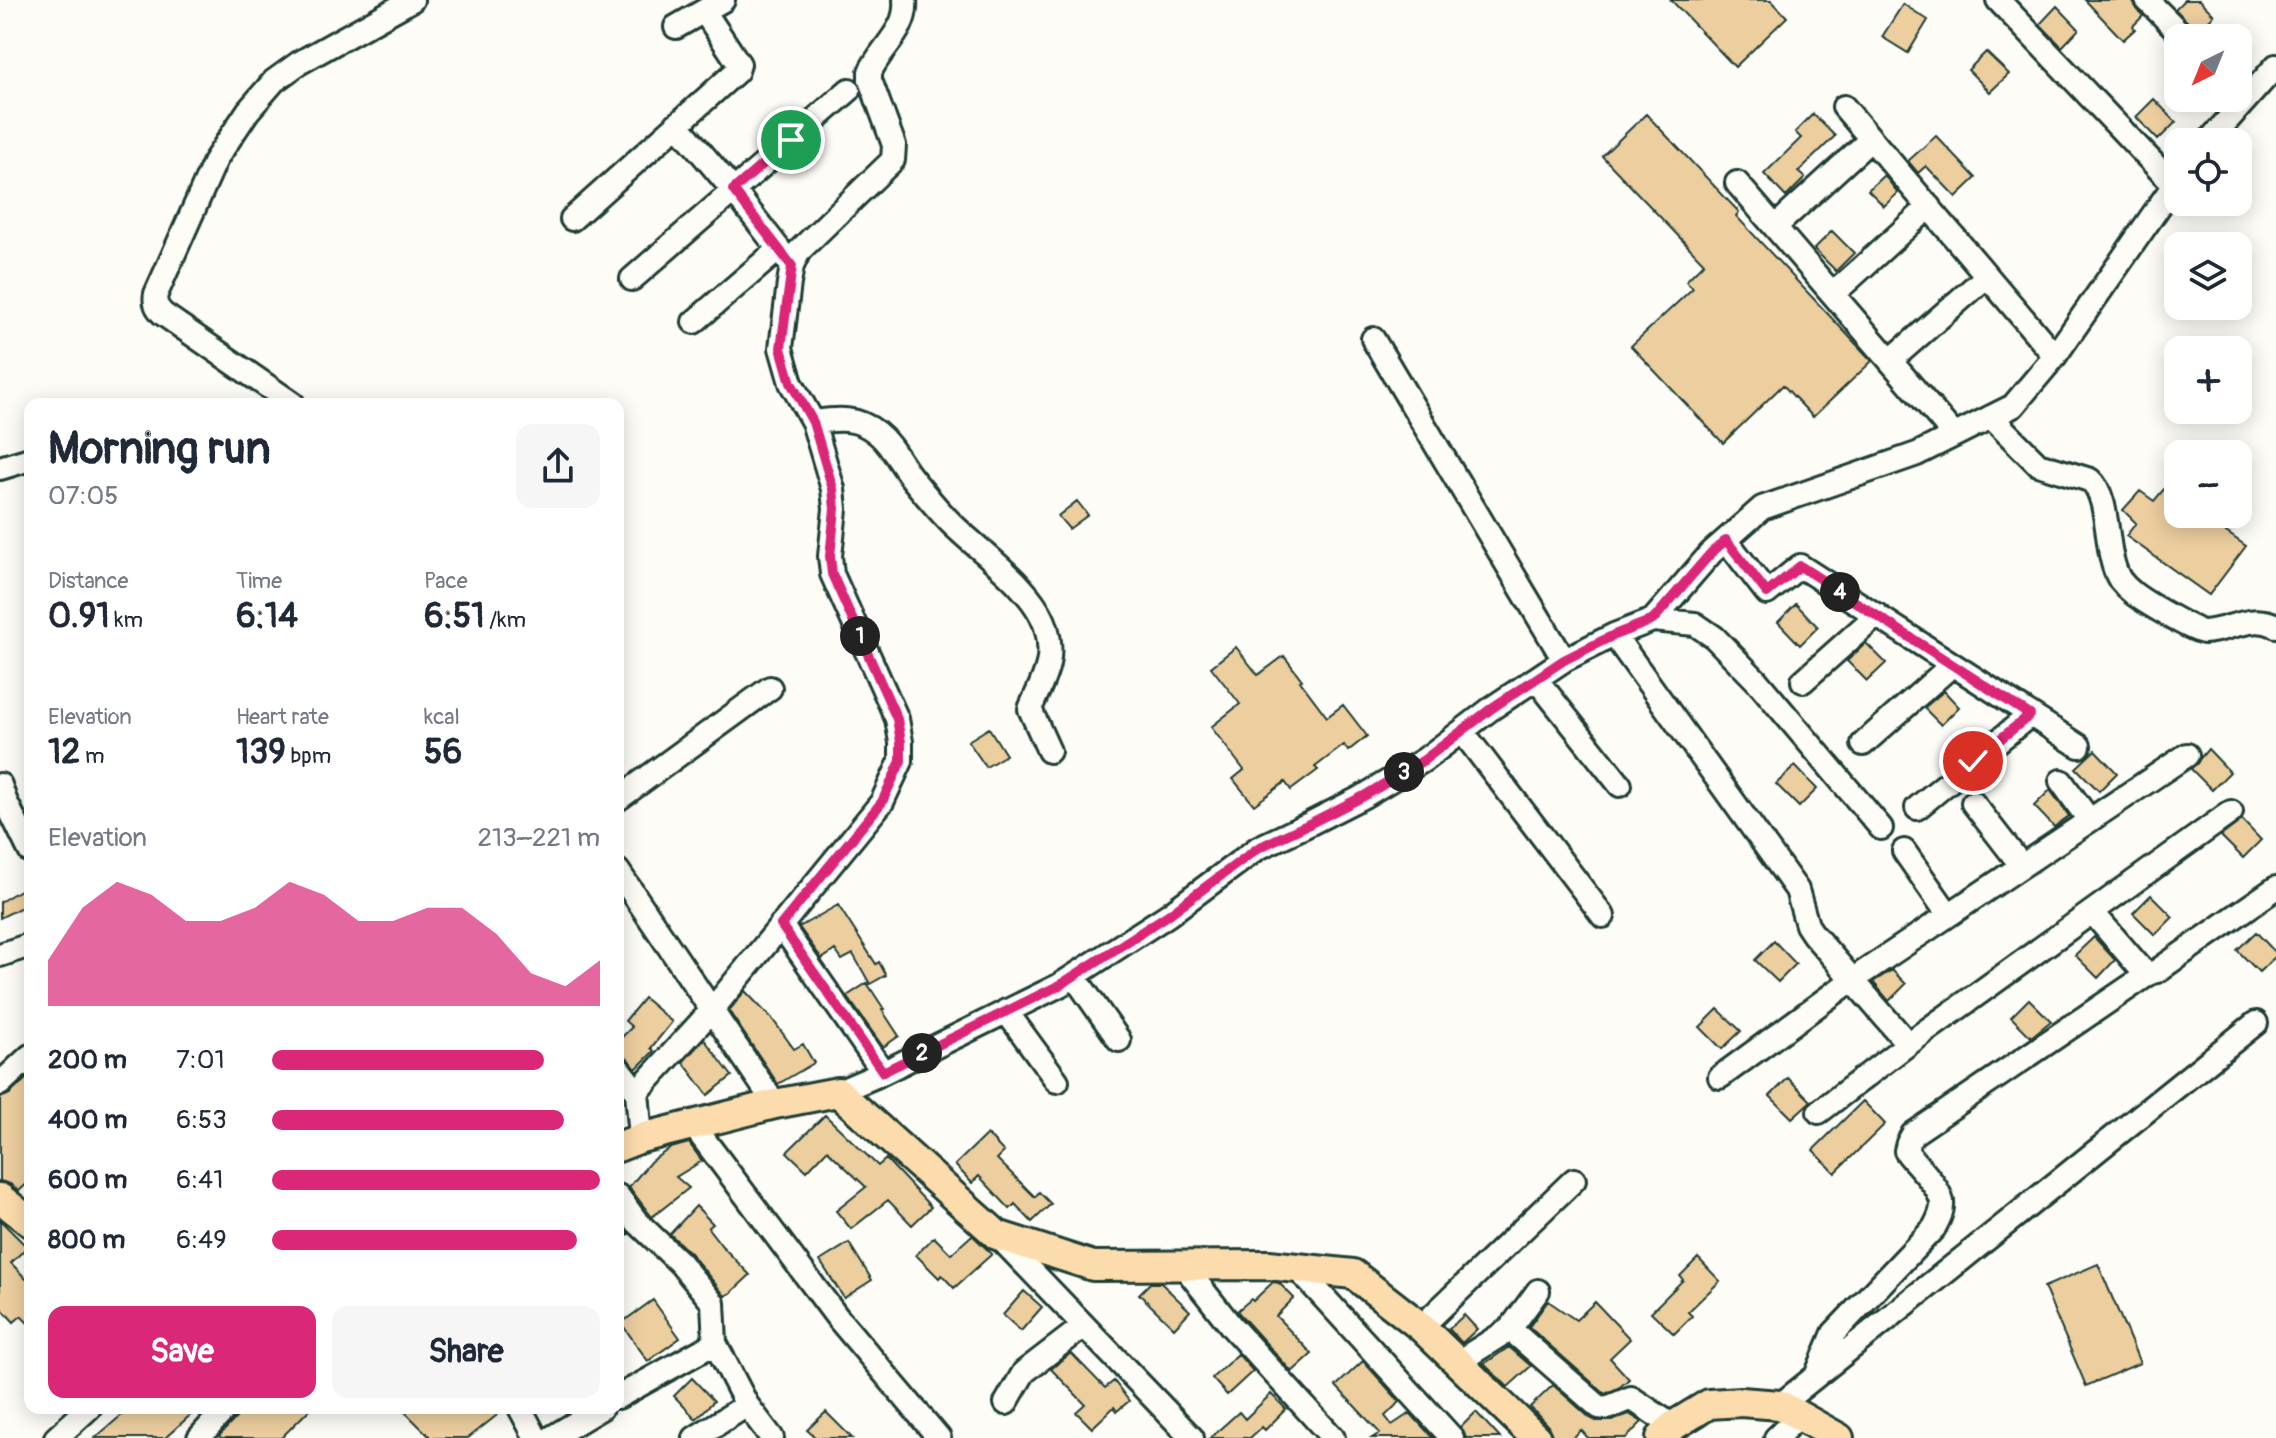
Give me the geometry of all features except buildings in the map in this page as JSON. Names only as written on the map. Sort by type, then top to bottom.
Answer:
[{"type":"main road","points":[[629,1142],[775,1104],[838,1092],[997,1235],[1093,1266],[1269,1265],[1353,1274],[1421,1327],[1536,1438]]},
{"type":"main road","points":[[0,1198],[24,1217]]},
{"type":"main road","points":[[1667,1432],[1709,1404],[1741,1402],[1790,1410],[1839,1438]]},
{"type":"street","points":[[284,398],[163,314],[157,308],[156,294],[216,159],[248,111],[274,81],[299,63],[412,0]]},
{"type":"street","points":[[694,322],[799,251],[890,166],[894,145],[870,80],[870,72],[902,22],[905,0]]},
{"type":"street","points":[[1998,0],[2164,170]]},
{"type":"street","points":[[2147,0],[2171,24]]},
{"type":"street","points":[[572,219],[737,71],[739,64],[714,6],[676,27]]},
{"type":"street","points":[[2252,86],[2276,66]]},
{"type":"street","points":[[632,279],[849,90]]},
{"type":"street","points":[[1844,107],[2055,356]]},
{"type":"street","points":[[629,1142],[637,1092],[712,1010],[882,802],[901,761],[897,719],[832,574],[833,489],[813,422],[791,383],[781,348],[786,258],[677,124]]},
{"type":"street","points":[[1775,227],[1871,139]]},
{"type":"street","points":[[1737,183],[1954,435]]},
{"type":"street","points":[[1653,620],[1711,553],[1762,508],[1917,454],[2013,406],[2055,356],[2164,199]]},
{"type":"street","points":[[1833,294],[1929,207]]},
{"type":"street","points":[[1890,361],[1987,276]]},
{"type":"street","points":[[1373,339],[1564,660]]},
{"type":"street","points":[[1991,417],[2034,461],[2094,484],[2101,497],[2112,560],[2120,580],[2133,594],[2199,631],[2260,620],[2276,626]]},
{"type":"street","points":[[813,422],[846,418],[878,433],[951,522],[1028,595],[1047,629],[1046,677],[1030,709],[1049,751]]},
{"type":"street","points":[[0,468],[24,461]]},
{"type":"street","points":[[1726,540],[1767,593],[1800,566],[2079,746]]},
{"type":"street","points":[[1803,681],[1877,615]]},
{"type":"street","points":[[838,1092],[1060,985],[1168,915],[1258,848],[1364,796],[1424,760],[1564,660],[1653,620],[1695,624],[1714,637],[1757,681],[1881,828]]},
{"type":"street","points":[[1614,635],[1797,890],[1807,925],[1813,934],[1908,1044]]},
{"type":"street","points":[[1863,744],[1952,665]]},
{"type":"street","points":[[1536,679],[1620,785]]},
{"type":"street","points":[[624,795],[770,688]]},
{"type":"street","points":[[1917,808],[2030,715]]},
{"type":"street","points":[[1462,731],[1603,916]]},
{"type":"street","points":[[1720,1077],[1852,980],[2187,755]]},
{"type":"street","points":[[2061,781],[2089,820]]},
{"type":"street","points":[[0,785],[24,839]]},
{"type":"street","points":[[1973,803],[2021,865]]},
{"type":"street","points":[[1819,1112],[1908,1044],[2231,812]]},
{"type":"street","points":[[1904,851],[1948,914]]},
{"type":"street","points":[[624,880],[775,1104]]},
{"type":"street","points":[[1816,1377],[1834,1333],[1934,1228],[1941,1215],[1942,1202],[1934,1186],[1906,1151],[1913,1134],[2276,888]]},
{"type":"street","points":[[2093,913],[2142,970],[2150,973]]},
{"type":"street","points":[[781,925],[883,1072]]},
{"type":"street","points":[[0,955],[24,947]]},
{"type":"street","points":[[1074,976],[1119,1040]]},
{"type":"street","points":[[1006,1011],[1057,1081]]},
{"type":"street","points":[[1776,1438],[1790,1410],[1816,1377],[2256,1023]]},
{"type":"street","points":[[0,1084],[24,1062]]},
{"type":"street","points":[[624,1076],[637,1092]]},
{"type":"street","points":[[693,1125],[837,1317],[939,1438]]},
{"type":"street","points":[[1421,1327],[1574,1180]]},
{"type":"street","points":[[624,1204],[713,1303],[715,1343],[747,1405],[772,1438]]},
{"type":"street","points":[[997,1235],[1192,1438]]},
{"type":"street","points":[[1183,1265],[1232,1327],[1333,1438]]},
{"type":"street","points":[[1297,1268],[1452,1438]]},
{"type":"street","points":[[1458,1362],[1510,1329],[1538,1291]]},
{"type":"street","points":[[1006,1403],[1024,1372],[1084,1326]]},
{"type":"street","points":[[1510,1329],[1599,1407],[1607,1408],[1631,1398],[1667,1432]]},
{"type":"street","points":[[624,1391],[715,1343]]},
{"type":"street","points":[[695,1438],[747,1405]]},
{"type":"street","points":[[56,1438],[82,1414]]},
{"type":"street","points":[[199,1438],[221,1414]]},
{"type":"street","points":[[523,1414],[536,1438]]},
{"type":"street","points":[[551,1438],[591,1414]]},
{"type":"route","points":[[791,140],[733,190],[792,266],[781,348],[791,383],[813,422],[833,489],[832,574],[897,719],[901,761],[882,802],[781,925],[883,1072],[1060,985],[1168,915],[1258,848],[1364,796],[1424,760],[1492,708],[1564,660],[1653,620],[1726,540],[1767,593],[1800,566],[2030,715],[1973,761]]}]
